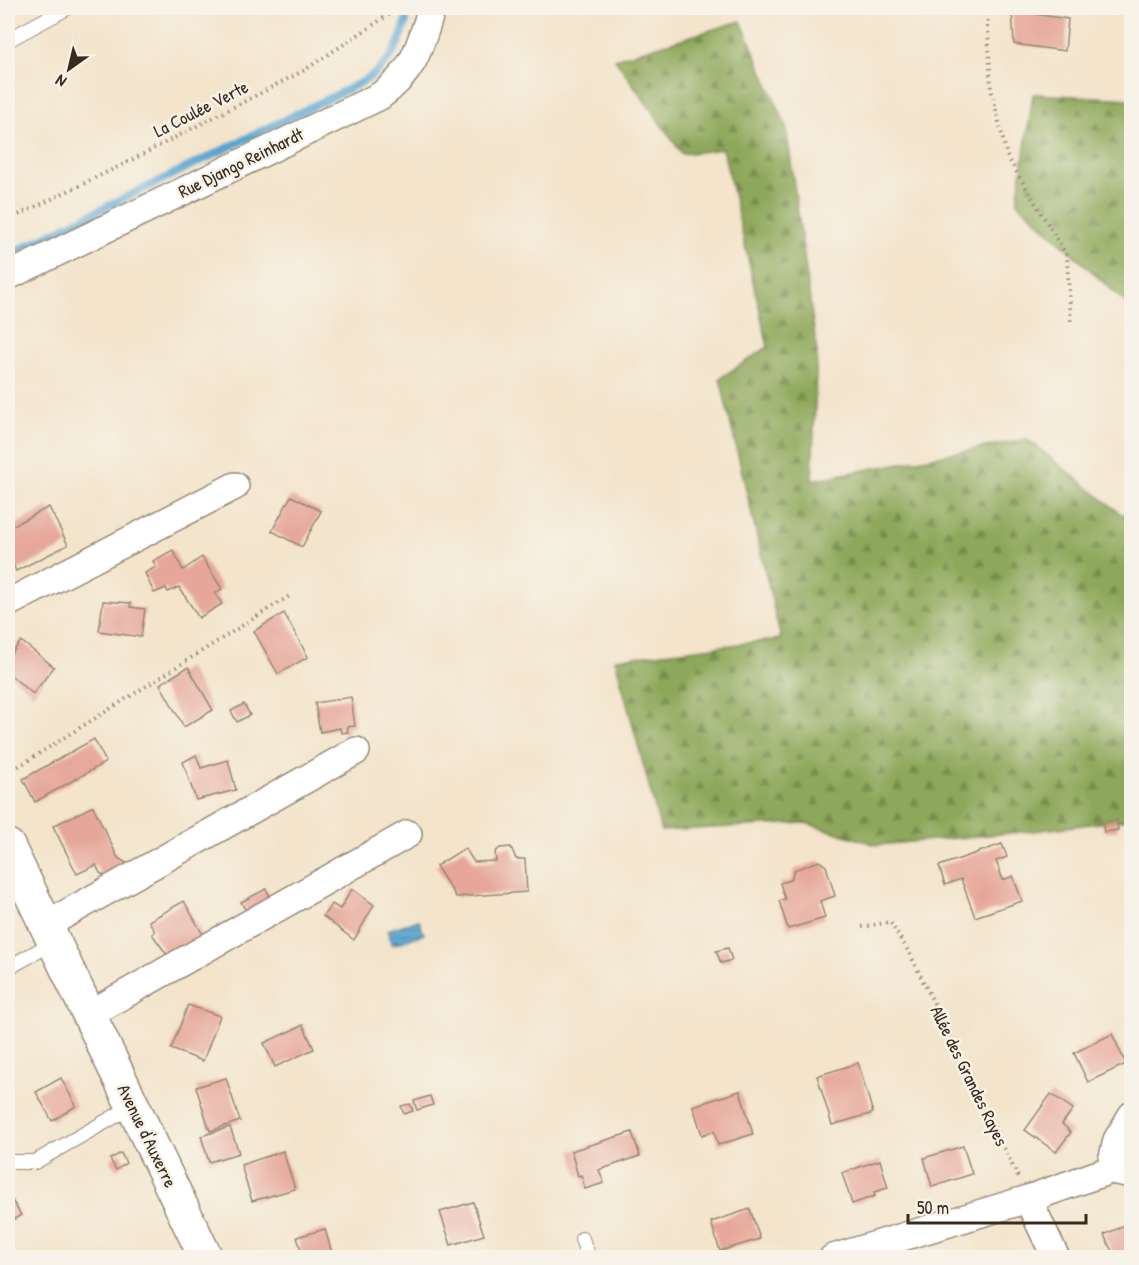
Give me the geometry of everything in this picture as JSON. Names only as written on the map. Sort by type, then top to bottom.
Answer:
[{"type":"main road","name":"Avenue d'Auxerre","points":[[8,846],[206,1257]]},
{"type":"street","name":"Rue Django Reinhardt","points":[[8,276],[380,96],[401,81],[414,58],[424,13]]},
{"type":"street","points":[[8,603],[235,486]]},
{"type":"street","points":[[50,934],[356,751]]},
{"type":"street","points":[[88,1015],[408,834]]},
{"type":"street","points":[[833,1257],[1121,1172],[1117,1140],[1131,1115]]},
{"type":"street","points":[[1028,1199],[1056,1257]]},
{"type":"lane","points":[[8,40],[67,8]]},
{"type":"lane","points":[[8,968],[50,934]]},
{"type":"lane","points":[[8,1162],[35,1162],[133,1106]]},
{"type":"lane","points":[[582,1239],[589,1257]]},
{"type":"path","name":"La Coulée Verte","points":[[8,220],[274,87],[399,8]]},
{"type":"path","points":[[987,8],[991,89],[1007,156],[1067,256],[1071,324]]},
{"type":"path","points":[[8,773],[291,595]]},
{"type":"path","name":"Allée des Grandes Rayes","points":[[862,927],[890,922],[910,954],[1028,1199]]},
{"type":"green space","points":[[741,21],[786,126],[817,352],[812,480],[1027,439],[1121,514],[1131,515],[1131,819],[1034,831],[877,845],[805,823],[661,831],[615,659],[781,639],[720,378],[768,347],[723,149],[682,154],[615,59]]},
{"type":"green space","points":[[1033,94],[1131,99],[1131,308],[1017,202]]},
{"type":"water","points":[[419,920],[424,934],[392,945],[387,930]]},
{"type":"building","points":[[1012,11],[1068,19],[1065,51],[1014,44]]},
{"type":"building","points":[[291,496],[321,511],[302,547],[272,531]]},
{"type":"building","points":[[49,507],[68,545],[16,571],[8,554],[8,528]]},
{"type":"building","points":[[173,550],[183,570],[202,557],[222,589],[215,593],[222,604],[199,618],[179,587],[168,592],[166,588],[154,593],[145,573],[156,567],[153,561]]},
{"type":"building","points":[[103,601],[131,603],[130,607],[145,609],[141,637],[99,631]]},
{"type":"building","points":[[284,613],[308,657],[278,674],[254,631]]},
{"type":"building","points":[[21,641],[54,667],[33,694],[8,673],[8,658]]},
{"type":"building","points":[[188,667],[213,710],[184,727],[160,684]]},
{"type":"building","points":[[351,697],[355,726],[347,727],[348,732],[341,733],[340,728],[320,732],[315,703]]},
{"type":"building","points":[[244,704],[250,715],[237,722],[231,711]]},
{"type":"building","points":[[94,739],[106,762],[35,802],[23,779]]},
{"type":"building","points":[[196,755],[201,768],[228,760],[236,790],[196,800],[183,762]]},
{"type":"building","points":[[93,806],[118,858],[133,867],[111,880],[100,873],[96,865],[77,874],[53,826]]},
{"type":"building","points":[[1117,820],[1118,830],[1104,832],[1102,822]]},
{"type":"building","points":[[1002,844],[1007,857],[996,861],[1003,880],[1013,876],[1022,901],[975,917],[961,879],[945,885],[939,866]]},
{"type":"building","points":[[511,847],[516,859],[525,859],[527,892],[456,897],[436,866],[465,848],[474,862],[496,861],[495,852],[500,848]]},
{"type":"building","points":[[819,861],[826,866],[835,896],[820,901],[825,918],[788,929],[779,901],[785,899],[780,883],[791,880],[794,870]]},
{"type":"building","points":[[266,889],[273,902],[249,916],[241,902]]},
{"type":"building","points":[[352,889],[374,905],[354,940],[323,916],[332,904],[340,909]]},
{"type":"building","points":[[184,901],[206,940],[170,959],[152,934],[155,932],[149,921]]},
{"type":"building","points":[[728,948],[732,960],[721,963],[716,951]]},
{"type":"building","points":[[188,1005],[220,1016],[203,1061],[171,1049]]},
{"type":"building","points":[[303,1025],[314,1049],[275,1067],[264,1043]]},
{"type":"building","points":[[1112,1034],[1126,1064],[1088,1082],[1074,1053]]},
{"type":"building","points":[[858,1063],[873,1113],[832,1125],[817,1076]]},
{"type":"building","points":[[61,1078],[76,1106],[52,1121],[36,1092]]},
{"type":"building","points":[[226,1078],[240,1121],[210,1131],[196,1087]]},
{"type":"building","points":[[740,1091],[753,1134],[718,1145],[714,1131],[702,1135],[693,1106]]},
{"type":"building","points":[[1051,1094],[1073,1109],[1062,1124],[1071,1132],[1056,1152],[1025,1130]]},
{"type":"building","points":[[430,1096],[433,1105],[417,1110],[414,1101]]},
{"type":"building","points":[[410,1104],[413,1111],[404,1114],[401,1106]]},
{"type":"building","points":[[230,1127],[239,1153],[209,1162],[201,1136]]},
{"type":"building","points":[[632,1132],[640,1156],[599,1170],[604,1183],[585,1189],[581,1175],[578,1176],[571,1151]]},
{"type":"building","points":[[963,1146],[972,1174],[932,1187],[924,1158]]},
{"type":"building","points":[[283,1151],[295,1189],[252,1201],[241,1165]]},
{"type":"building","points":[[121,1153],[126,1163],[116,1170],[110,1159]]},
{"type":"building","points":[[880,1160],[888,1188],[874,1192],[875,1196],[852,1204],[842,1173]]},
{"type":"building","points":[[8,1194],[21,1215],[8,1223]]},
{"type":"building","points":[[473,1202],[484,1235],[451,1245],[440,1212]]},
{"type":"building","points":[[750,1209],[760,1239],[720,1251],[711,1222]]},
{"type":"building","points":[[1131,1222],[1131,1257],[1115,1257],[1104,1235]]},
{"type":"building","points":[[325,1229],[333,1257],[303,1257],[297,1237]]},
{"type":"waterway","points":[[8,255],[364,81],[380,69],[391,56],[400,40],[406,21]]}]
